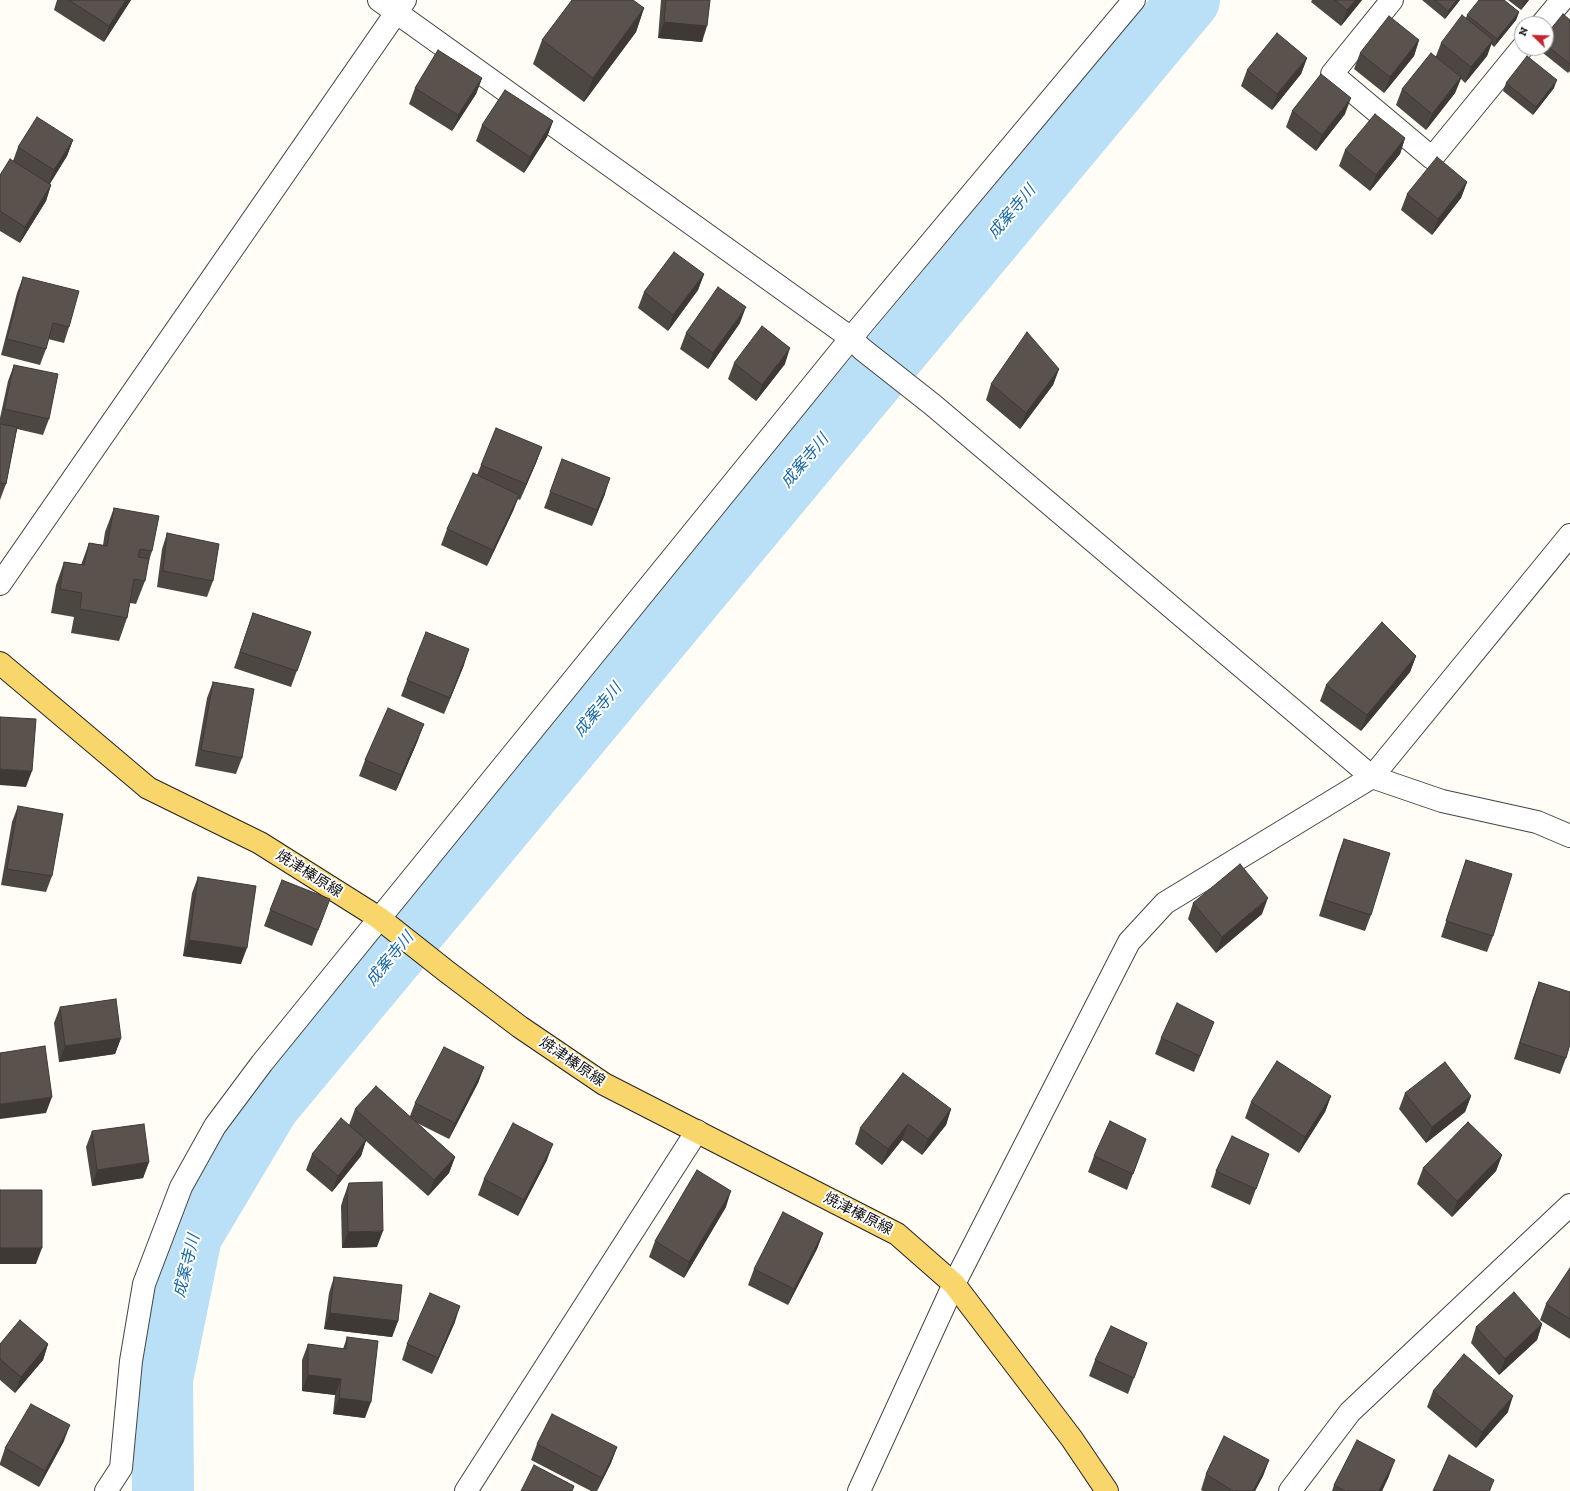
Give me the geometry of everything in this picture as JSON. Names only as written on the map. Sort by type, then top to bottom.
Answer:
[{"type":"main road","name":"焼津榛原線","points":[[0,663],[148,788],[260,843],[383,920],[446,971],[520,1027],[604,1084],[897,1234],[954,1284],[1072,1439],[1107,1491]]},
{"type":"street","points":[[106,1491],[121,1468],[131,1361],[144,1284],[181,1187],[219,1120],[262,1063],[383,920],[856,343],[1134,0]]},
{"type":"street","points":[[1392,0],[1332,74],[1432,158],[1515,56]]},
{"type":"street","points":[[1549,16],[1562,0]]},
{"type":"street","points":[[0,584],[394,4],[856,343],[933,405],[1372,776],[1442,801],[1537,822],[1570,836]]},
{"type":"street","points":[[859,1491],[954,1284],[1129,942],[1165,903],[1372,776],[1570,535]]},
{"type":"street","points":[[466,1491],[697,1131]]},
{"type":"street","points":[[1290,1491],[1350,1412],[1570,1205]]},
{"type":"building","points":[[69,0],[126,0],[109,26]]},
{"type":"building","points":[[572,0],[633,0],[644,8],[593,78],[542,40]]},
{"type":"building","points":[[666,0],[710,0],[707,26],[664,22]]},
{"type":"building","points":[[1335,0],[1356,0],[1347,10]]},
{"type":"building","points":[[1435,0],[1457,0],[1448,11]]},
{"type":"building","points":[[1479,0],[1504,0],[1519,12],[1514,16],[1514,18],[1497,39],[1467,15]]},
{"type":"building","points":[[1563,14],[1570,20],[1570,64],[1554,51],[1554,25]]},
{"type":"building","points":[[1462,15],[1493,40],[1471,67],[1441,43]]},
{"type":"building","points":[[1389,16],[1419,40],[1390,77],[1360,53]]},
{"type":"building","points":[[1277,33],[1307,58],[1277,94],[1247,70]]},
{"type":"building","points":[[438,50],[482,78],[458,115],[415,88]]},
{"type":"building","points":[[1431,53],[1461,77],[1432,114],[1402,89]]},
{"type":"building","points":[[1527,56],[1557,80],[1536,107],[1506,83]]},
{"type":"building","points":[[1321,74],[1351,98],[1322,135],[1292,111]]},
{"type":"building","points":[[505,90],[553,121],[530,157],[482,125]]},
{"type":"building","points":[[1375,114],[1405,138],[1376,175],[1345,150]]},
{"type":"building","points":[[37,117],[73,140],[54,170],[18,147]]},
{"type":"building","points":[[1437,157],[1467,182],[1438,219],[1407,194]]},
{"type":"building","points":[[10,159],[51,185],[25,227],[0,211],[0,175]]},
{"type":"building","points":[[674,252],[704,274],[673,315],[644,292]]},
{"type":"building","points":[[23,277],[79,291],[69,327],[53,323],[46,349],[7,339]]},
{"type":"building","points":[[718,287],[746,307],[713,353],[686,333]]},
{"type":"building","points":[[762,326],[790,348],[762,385],[734,363]]},
{"type":"building","points":[[1027,332],[1059,369],[1026,413],[991,384]]},
{"type":"building","points":[[14,365],[58,374],[49,419],[4,409]]},
{"type":"building","points":[[0,424],[17,427],[6,484],[0,483]]},
{"type":"building","points":[[496,428],[542,447],[526,484],[481,465]]},
{"type":"building","points":[[562,459],[610,478],[597,510],[550,492]]},
{"type":"building","points":[[473,473],[519,495],[493,550],[447,529]]},
{"type":"building","points":[[114,508],[159,516],[152,551],[140,549],[138,557],[149,559],[145,581],[134,579],[127,618],[80,609],[82,593],[60,589],[64,562],[84,565],[89,543],[107,546]]},
{"type":"building","points":[[167,533],[219,544],[213,581],[163,571]]},
{"type":"building","points":[[253,613],[311,632],[297,671],[240,652]]},
{"type":"building","points":[[1382,622],[1416,656],[1367,715],[1326,685]]},
{"type":"building","points":[[426,632],[469,649],[450,698],[407,680]]},
{"type":"building","points":[[213,682],[254,689],[242,758],[201,750]]},
{"type":"building","points":[[388,708],[424,724],[401,775],[365,760]]},
{"type":"building","points":[[0,717],[36,719],[32,771],[0,769]]},
{"type":"building","points":[[18,806],[63,814],[52,876],[7,869]]},
{"type":"building","points":[[1344,839],[1390,853],[1371,915],[1325,900]]},
{"type":"building","points":[[1466,860],[1512,874],[1493,936],[1446,921]]},
{"type":"building","points":[[1240,864],[1268,898],[1222,937],[1193,903]]},
{"type":"building","points":[[198,877],[256,886],[247,948],[189,940]]},
{"type":"building","points":[[282,880],[330,899],[318,930],[270,910]]},
{"type":"building","points":[[1539,982],[1570,992],[1570,1044],[1566,1058],[1520,1043]]},
{"type":"building","points":[[116,999],[121,1038],[65,1046],[60,1007]]},
{"type":"building","points":[[1177,1003],[1214,1022],[1200,1056],[1161,1038]]},
{"type":"building","points":[[45,1046],[52,1097],[0,1104],[0,1053]]},
{"type":"building","points":[[444,1047],[484,1067],[455,1123],[415,1103]]},
{"type":"building","points":[[1277,1061],[1331,1096],[1305,1137],[1251,1102]]},
{"type":"building","points":[[1445,1062],[1471,1096],[1432,1127],[1405,1093]]},
{"type":"building","points":[[903,1073],[951,1109],[928,1139],[908,1124],[888,1149],[860,1128]]},
{"type":"building","points":[[376,1086],[455,1157],[434,1180],[355,1109]]},
{"type":"building","points":[[341,1118],[366,1140],[338,1176],[312,1154]]},
{"type":"building","points":[[1110,1121],[1146,1139],[1133,1174],[1094,1156]]},
{"type":"building","points":[[1468,1122],[1502,1155],[1457,1201],[1423,1168]]},
{"type":"building","points":[[513,1123],[553,1144],[524,1200],[484,1179]]},
{"type":"building","points":[[144,1124],[149,1162],[97,1170],[92,1131]]},
{"type":"building","points":[[1232,1136],[1269,1154],[1256,1189],[1216,1171]]},
{"type":"building","points":[[697,1170],[731,1191],[689,1262],[655,1241]]},
{"type":"building","points":[[382,1182],[383,1231],[348,1232],[347,1190],[349,1183]]},
{"type":"building","points":[[0,1190],[42,1190],[42,1248],[0,1248]]},
{"type":"building","points":[[783,1212],[823,1233],[794,1289],[754,1269]]},
{"type":"building","points":[[1570,1268],[1570,1319],[1546,1304]]},
{"type":"building","points":[[334,1277],[402,1285],[398,1321],[330,1313]]},
{"type":"building","points":[[1514,1292],[1542,1324],[1505,1359],[1476,1327]]},
{"type":"building","points":[[430,1293],[460,1306],[438,1358],[407,1344]]},
{"type":"building","points":[[20,1320],[48,1344],[21,1377],[0,1359],[0,1344]]},
{"type":"building","points":[[1111,1326],[1147,1343],[1134,1378],[1095,1360]]},
{"type":"building","points":[[347,1337],[378,1341],[371,1402],[339,1398],[341,1379],[308,1375],[308,1344],[346,1349]]},
{"type":"building","points":[[1464,1354],[1513,1396],[1482,1432],[1433,1391]]},
{"type":"building","points":[[31,1404],[70,1425],[45,1471],[5,1448]]},
{"type":"building","points":[[552,1414],[617,1447],[602,1478],[537,1444]]},
{"type":"building","points":[[1224,1436],[1269,1460],[1253,1491],[1233,1491],[1206,1474]]},
{"type":"building","points":[[1357,1440],[1395,1460],[1379,1491],[1345,1491],[1334,1485]]},
{"type":"building","points":[[1449,1455],[1494,1480],[1489,1491],[1433,1491]]},
{"type":"building","points":[[534,1465],[574,1486],[572,1491],[521,1491]]},
{"type":"waterway","name":"成案寺川","points":[[163,1491],[162,1379],[191,1236],[269,1105],[1189,0]]}]
